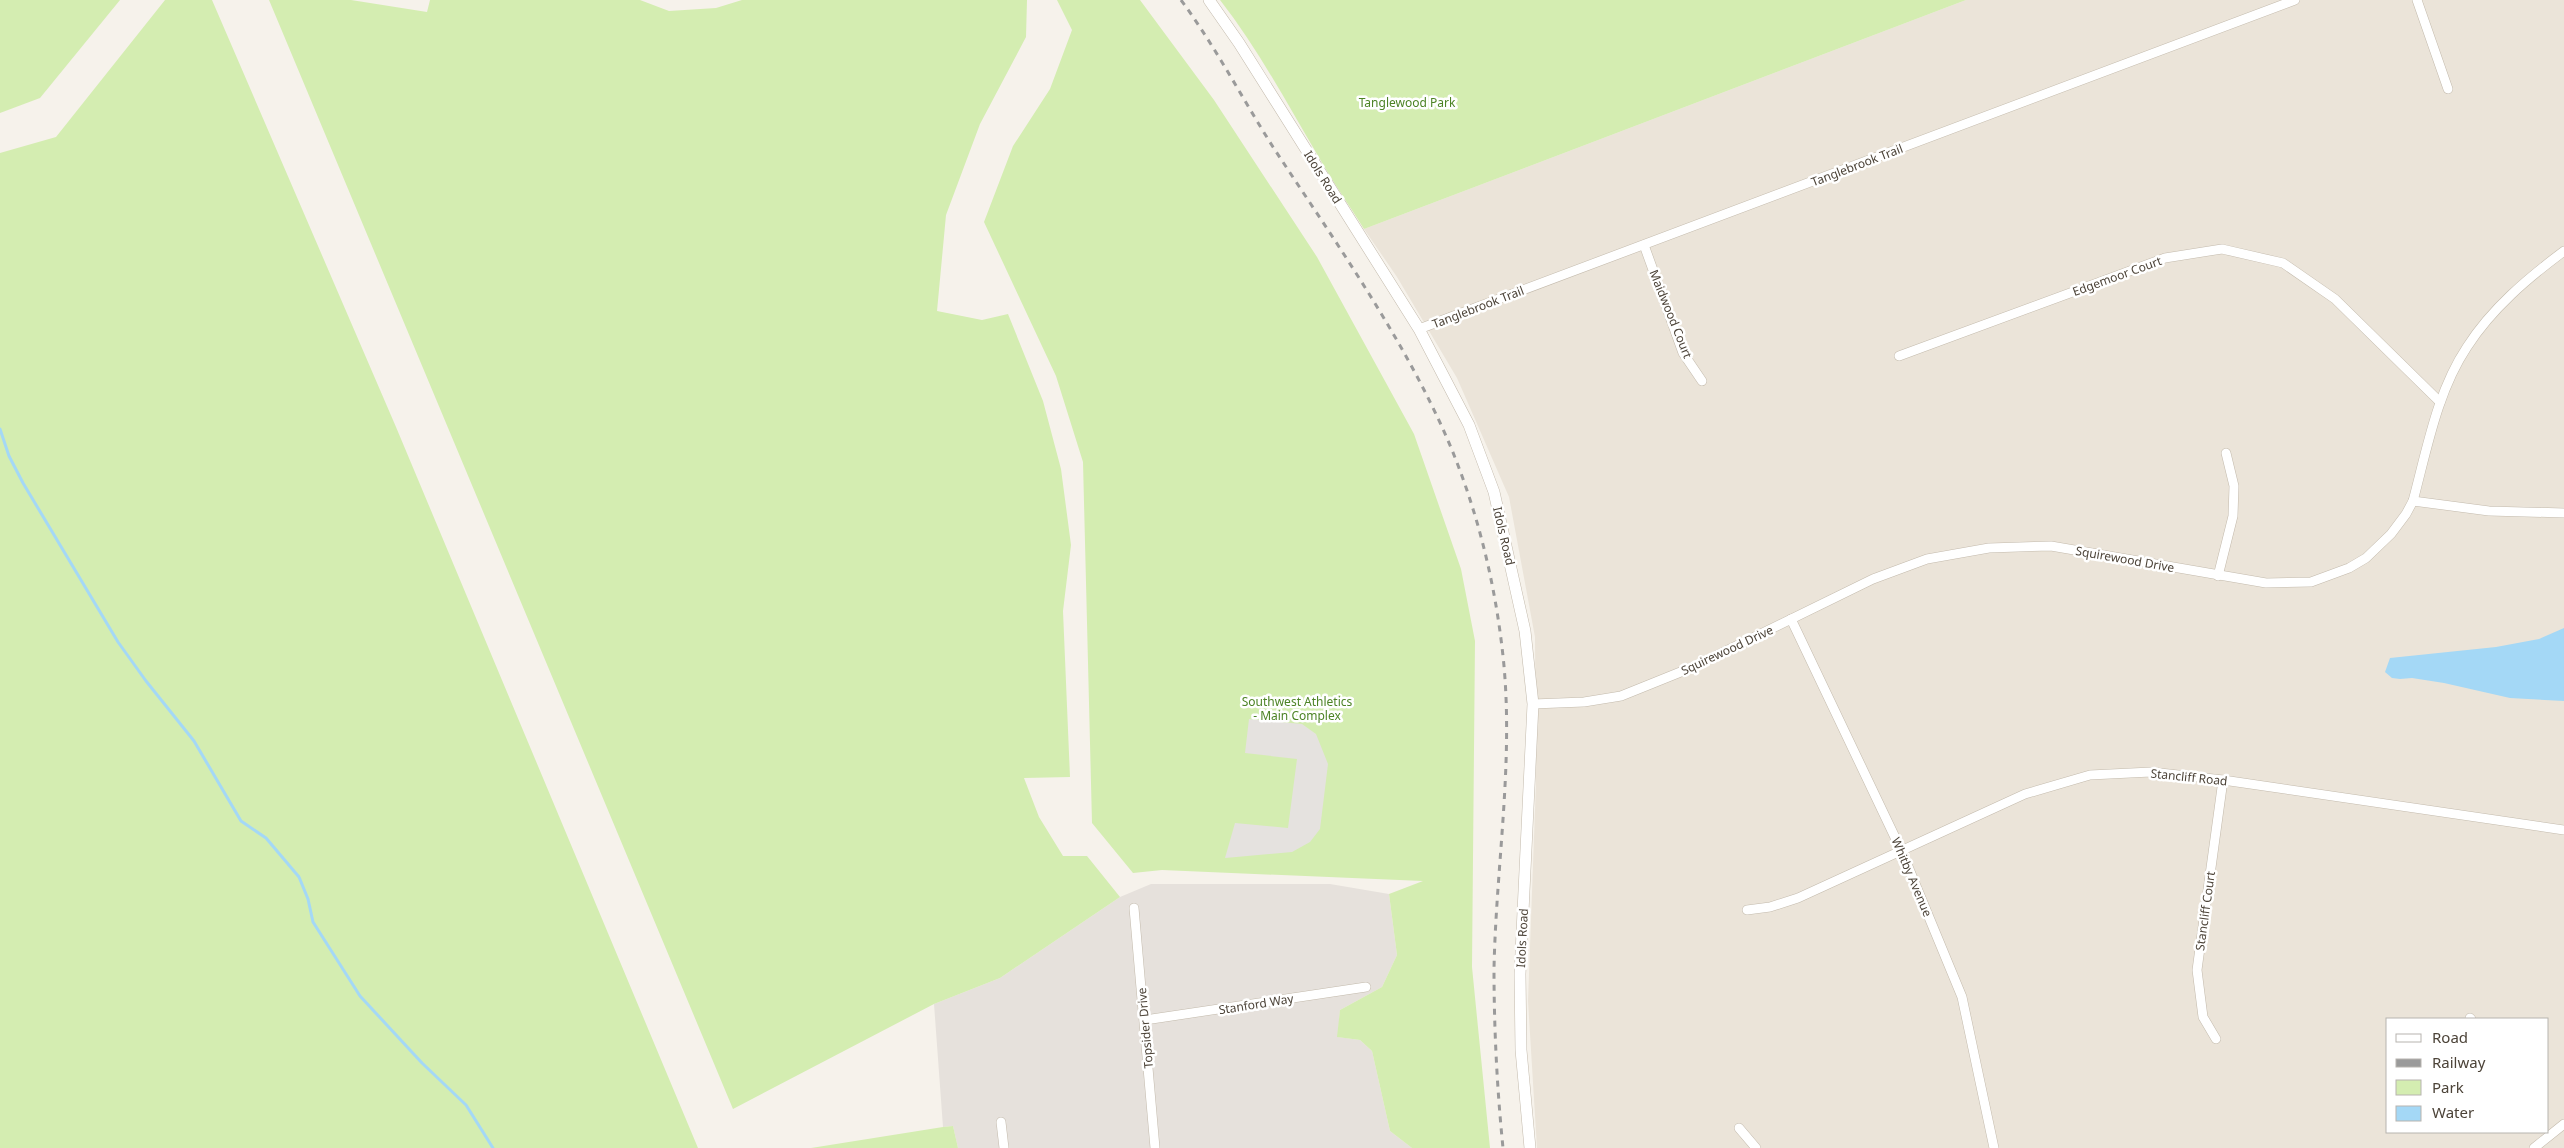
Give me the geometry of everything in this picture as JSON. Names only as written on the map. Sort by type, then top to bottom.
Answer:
[{"type":"street","name":"Idols Road","points":[[1209,0],[1239,43],[1419,329],[1469,425],[1494,492],[1525,631],[1533,704],[1520,974],[1520,1050],[1530,1148]]},
{"type":"street","name":"Tanglebrook Trail","points":[[1419,329],[2295,0]]},
{"type":"street","points":[[2417,0],[2448,89]]},
{"type":"street","name":"Maidwood Court","points":[[1644,245],[1683,353],[1702,381]]},
{"type":"street","name":"Edgemoor Court","points":[[1899,356],[2165,258],[2222,249],[2282,263],[2290,268],[2335,300],[2440,402]]},
{"type":"street","name":"Squirewood Drive","points":[[1533,704],[1584,702],[1621,696],[1693,667],[1874,579],[1927,559],[1988,548],[2051,546],[2218,576],[2291,584],[2325,578],[2349,568],[2377,549],[2406,514],[2413,500],[2440,402],[2467,347],[2518,286],[2564,251]]},
{"type":"street","points":[[2218,576],[2233,516],[2234,486],[2226,453]]},
{"type":"street","points":[[2413,500],[2489,511],[2564,513]]},
{"type":"street","name":"Whitby Avenue","points":[[1791,619],[1902,852],[1962,997],[1994,1148]]},
{"type":"street","name":"Stancliff Road","points":[[1747,910],[1770,907],[1798,898],[2025,794],[2090,776],[2151,772],[2223,780],[2564,830]]},
{"type":"street","name":"Stancliff Court","points":[[2216,1039],[2203,1016],[2197,970],[2223,780]]},
{"type":"street","name":"Topsider Drive","points":[[1134,908],[1155,1148]]},
{"type":"street","name":"Stanford Way","points":[[1145,1020],[1366,987]]},
{"type":"street","points":[[1001,1122],[1004,1148]]},
{"type":"street","points":[[2550,1128],[2564,1124]]},
{"type":"street","points":[[1739,1128],[1756,1148]]},
{"type":"street","points":[[2534,1148],[2546,1133]]},
{"type":"shaded area","points":[[1966,0],[2564,0],[2564,1148],[1537,1148],[1528,1001],[1536,783],[1535,637],[1509,497],[1457,378],[1397,277],[1364,229]]},
{"type":"shaded area","points":[[1249,719],[1302,724],[1316,734],[1328,764],[1320,829],[1310,842],[1292,852],[1225,858],[1235,823],[1288,828],[1297,759],[1245,753]]},
{"type":"shaded area","points":[[1151,884],[1330,884],[1389,894],[1397,955],[1382,987],[1340,1010],[1338,1037],[1360,1040],[1372,1051],[1390,1131],[1412,1148],[958,1148],[953,1126],[943,1127],[934,1004],[1000,978],[1120,897]]},
{"type":"green space","points":[[0,0],[120,0],[40,98],[0,113]]},
{"type":"green space","points":[[165,0],[212,0],[396,427],[698,1148],[0,1148],[0,153],[56,137]]},
{"type":"green space","points":[[269,0],[351,0],[427,12],[430,0],[640,0],[669,11],[716,8],[742,0],[1027,0],[1026,37],[980,124],[946,215],[937,311],[982,320],[1008,314],[1043,401],[1061,469],[1071,545],[1063,611],[1070,777],[1024,778],[1039,817],[1063,856],[1087,856],[1120,897],[1000,978],[934,1004],[733,1109]]},
{"type":"green space","name":"Southwest Athletics - Main Complex","points":[[1057,0],[1140,0],[1214,100],[1317,257],[1414,434],[1461,569],[1475,641],[1472,967],[1490,1148],[1412,1148],[1390,1131],[1372,1051],[1360,1040],[1337,1037],[1340,1010],[1382,987],[1397,955],[1389,894],[1423,881],[1162,870],[1133,873],[1092,823],[1083,462],[1056,376],[984,222],[1013,146],[1050,89],[1072,30]]},
{"type":"green space","name":"Tanglewood Park","points":[[1220,0],[1966,0],[1364,229],[1326,170],[1261,59]]},
{"type":"green space","points":[[953,1126],[958,1148],[811,1148],[943,1127]]},
{"type":"water","points":[[2564,628],[2564,701],[2510,698],[2444,683],[2412,678],[2392,678],[2385,672],[2390,658],[2496,647],[2539,639]]},
{"type":"waterway","points":[[0,429],[9,456],[23,483],[118,642],[146,681],[194,741],[241,821],[266,838],[299,877],[308,899],[313,922],[360,996],[422,1063],[466,1105],[493,1148]]},
{"type":"railway","points":[[1181,0],[1393,333],[1434,410],[1452,450],[1479,529],[1497,611],[1504,666],[1506,704],[1507,742],[1494,969],[1496,1058],[1503,1148]]}]
